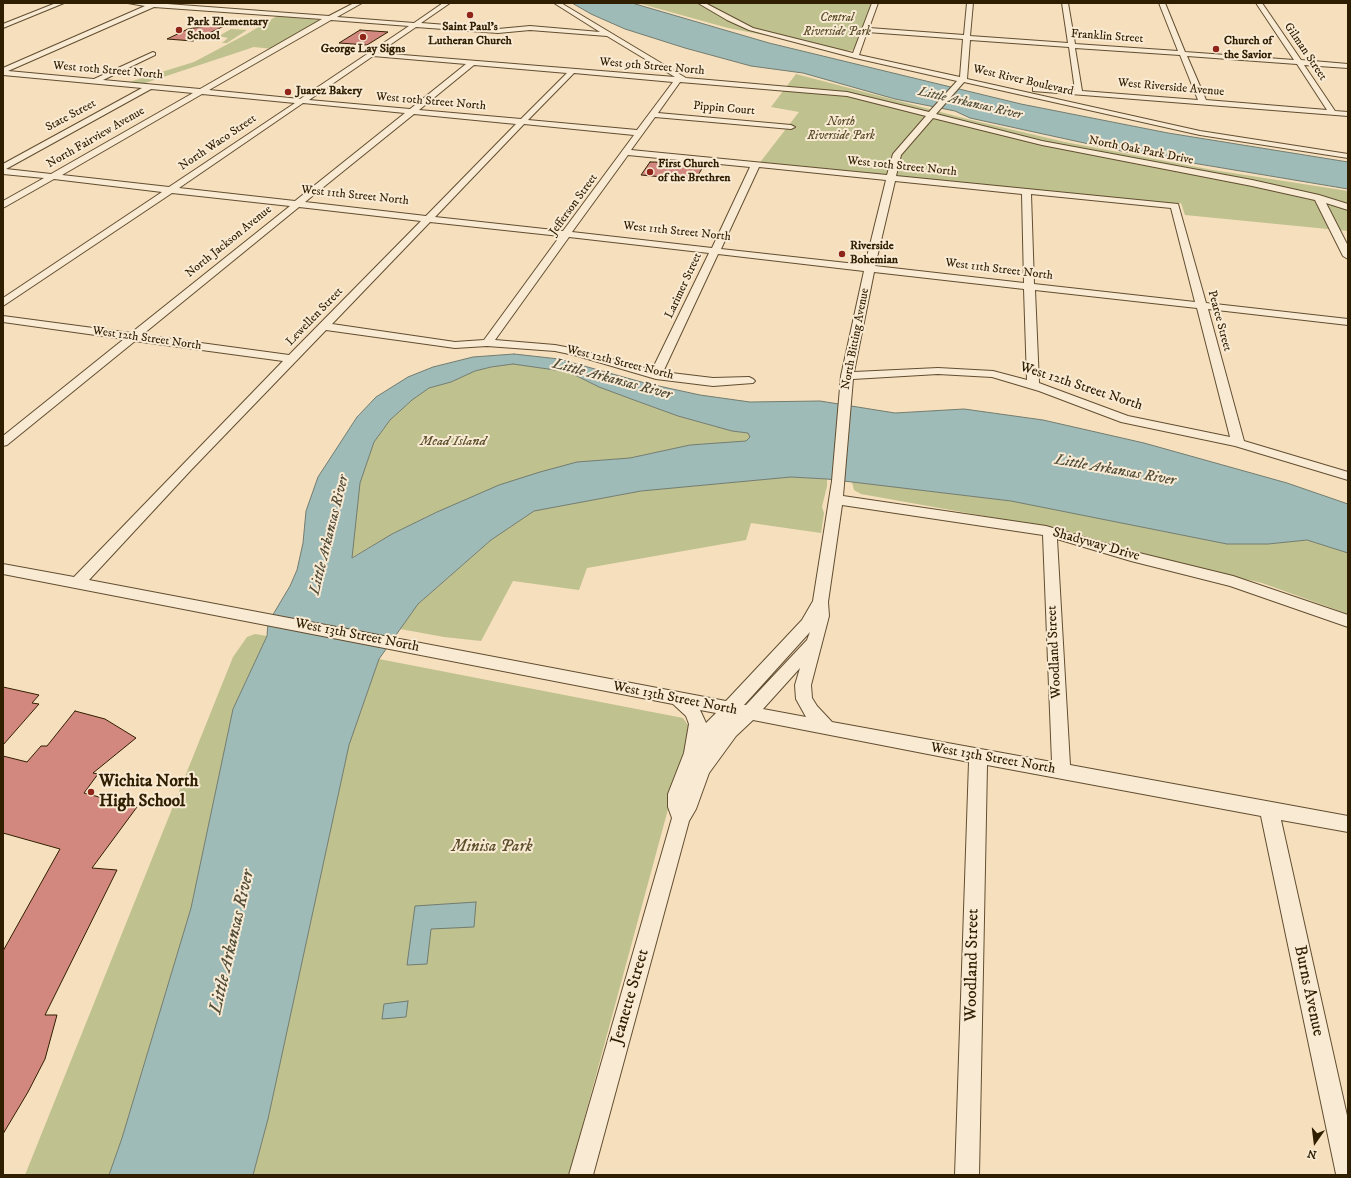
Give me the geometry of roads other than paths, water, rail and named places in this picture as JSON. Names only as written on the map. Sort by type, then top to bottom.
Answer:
[{"type":"street","points":[[3,26],[61,3]]},
{"type":"street","points":[[131,3],[414,25],[498,30],[530,28],[608,34]]},
{"type":"street","points":[[321,18],[345,3]]},
{"type":"street","name":"North Fairview Avenue","points":[[3,205],[329,18],[359,3]]},
{"type":"street","name":"North Waco Street","points":[[3,303],[447,3]]},
{"type":"street","points":[[557,3],[608,34],[649,65],[682,81]]},
{"type":"street","name":"West River Boulevard","points":[[701,3],[729,19],[751,29],[856,53],[961,82],[992,85],[1057,102],[1200,133],[1348,156]]},
{"type":"street","points":[[856,53],[875,3]]},
{"type":"street","points":[[961,82],[970,3]]},
{"type":"street","points":[[1065,3],[1079,93]]},
{"type":"street","points":[[1162,3],[1203,103]]},
{"type":"street","name":"Gilman Street","points":[[1259,3],[1333,113]]},
{"type":"street","points":[[3,72],[156,4]]},
{"type":"street","points":[[238,11],[253,4]]},
{"type":"street","name":"Franklin Street","points":[[865,30],[1348,66]]},
{"type":"street","points":[[94,82],[153,54]]},
{"type":"street","name":"West 9th Street North","points":[[371,54],[847,94],[930,115]]},
{"type":"street","name":"North Jackson Avenue","points":[[3,442],[472,63]]},
{"type":"street","points":[[640,77],[649,65]]},
{"type":"street","name":"Lewellen Street","points":[[78,582],[572,71]]},
{"type":"street","name":"West 10th Street North","points":[[3,72],[301,102],[641,133]]},
{"type":"street","name":"Jefferson Street","points":[[487,343],[654,115],[682,81]]},
{"type":"street","name":"North Bitting Avenue","points":[[749,713],[812,643],[818,632],[821,616],[820,602],[837,500],[847,376],[897,154],[930,115],[961,82]]},
{"type":"street","name":"West Riverside Avenue","points":[[992,85],[1348,114]]},
{"type":"street","name":"State Street","points":[[3,167],[150,87]]},
{"type":"street","name":"Pippin Court","points":[[654,115],[791,127]]},
{"type":"street","name":"North Oak Park Drive","points":[[930,115],[1074,150],[1252,183],[1319,198],[1348,207]]},
{"type":"street","name":"West 10th Street North","points":[[627,152],[1175,206]]},
{"type":"street","name":"Larimer Street","points":[[656,375],[756,164]]},
{"type":"street","name":"West 11th Street North","points":[[3,171],[568,233],[1348,322]]},
{"type":"street","points":[[1026,191],[1033,385]]},
{"type":"street","points":[[1319,198],[1348,256]]},
{"type":"street","name":"Pearce Street","points":[[1175,206],[1238,443]]},
{"type":"street","name":"West 12th Street North","points":[[3,319],[292,359]]},
{"type":"street","name":"West 12th Street North","points":[[324,326],[455,345],[487,343],[555,348],[569,350],[656,375],[713,382],[749,381]]},
{"type":"street","name":"West 12th Street North","points":[[847,376],[962,371],[993,374],[1033,385],[1125,419],[1238,443],[1348,476]]},
{"type":"street","name":"Shadyway Drive","points":[[837,500],[941,514],[1050,532],[1131,556],[1233,581],[1348,621]]},
{"type":"street","name":"Woodland Street","points":[[1050,532],[1061,771]]},
{"type":"street","name":"West 13th Street North","points":[[3,569],[260,617],[730,710],[1348,824]]},
{"type":"street","name":"North Bitting Avenue","points":[[730,710],[808,624],[820,602]]},
{"type":"street","points":[[818,632],[812,661],[803,685],[804,699],[811,711],[827,728]]},
{"type":"street","points":[[678,699],[693,712],[698,724],[690,759]]},
{"type":"street","name":"Jeanette Street","points":[[681,818],[677,807],[677,794],[690,759],[713,727],[730,710]]},
{"type":"street","name":"Jeanette Street","points":[[581,1175],[681,818],[687,809],[701,770],[730,731],[749,713]]},
{"type":"street","name":"Woodland Street","points":[[967,1175],[978,756]]},
{"type":"street","name":"Burns Avenue","points":[[1269,809],[1348,1174]]},
{"type":"water","name":"Little Arkansas River","points":[[572,3],[632,3],[769,43],[1021,104],[1168,133],[1348,162],[1348,189],[1121,151],[970,118],[955,111],[895,99],[803,73],[751,66],[685,48],[625,29],[591,14]]},
{"type":"water","name":"Little Arkansas River","points":[[514,354],[559,359],[645,383],[700,395],[750,402],[820,401],[895,413],[964,409],[1043,420],[1144,443],[1287,483],[1348,504],[1348,553],[1307,540],[1268,544],[1227,544],[1011,501],[827,479],[791,477],[641,491],[534,511],[491,540],[418,604],[379,659],[349,745],[268,1119],[253,1175],[109,1175],[122,1138],[191,908],[233,709],[267,636],[268,623],[290,586],[297,570],[303,543],[306,511],[318,477],[357,417],[376,397],[408,377],[433,367],[473,357]],"holes":[[[513,364],[569,372],[599,387],[678,416],[732,431],[748,433],[750,437],[746,441],[690,445],[630,458],[577,462],[540,472],[499,485],[437,512],[392,534],[352,558],[360,483],[374,442],[390,420],[412,400],[429,388],[451,382],[475,371],[491,367]]]},
{"type":"water","points":[[476,902],[474,927],[431,929],[427,964],[407,965],[415,906]]},
{"type":"water","points":[[408,1001],[406,1017],[382,1019],[384,1004]]},
{"type":"place","name":"Saint Paul's Lutheran Church","points":[[470,15]]},
{"type":"place","name":"Park Elementary School","points":[[179,30]]},
{"type":"place","name":"George Lay Signs","points":[[363,37]]},
{"type":"place","name":"Church of the Savior","points":[[1216,49]]},
{"type":"place","name":"Juarez Bakery","points":[[288,92]]},
{"type":"place","name":"First Church of the Brethren","points":[[650,172]]},
{"type":"place","name":"Riverside Bohemian","points":[[842,254]]},
{"type":"place","name":"Wichita North High School","points":[[91,792]]},
{"type":"park label","name":"Central Riverside Park","points":[[837,26]]},
{"type":"park label","name":"North Riverside Park","points":[[841,130]]},
{"type":"park label","name":"Mead Island","points":[[453,442]]},
{"type":"park label","name":"Minisa Park","points":[[492,847]]}]
